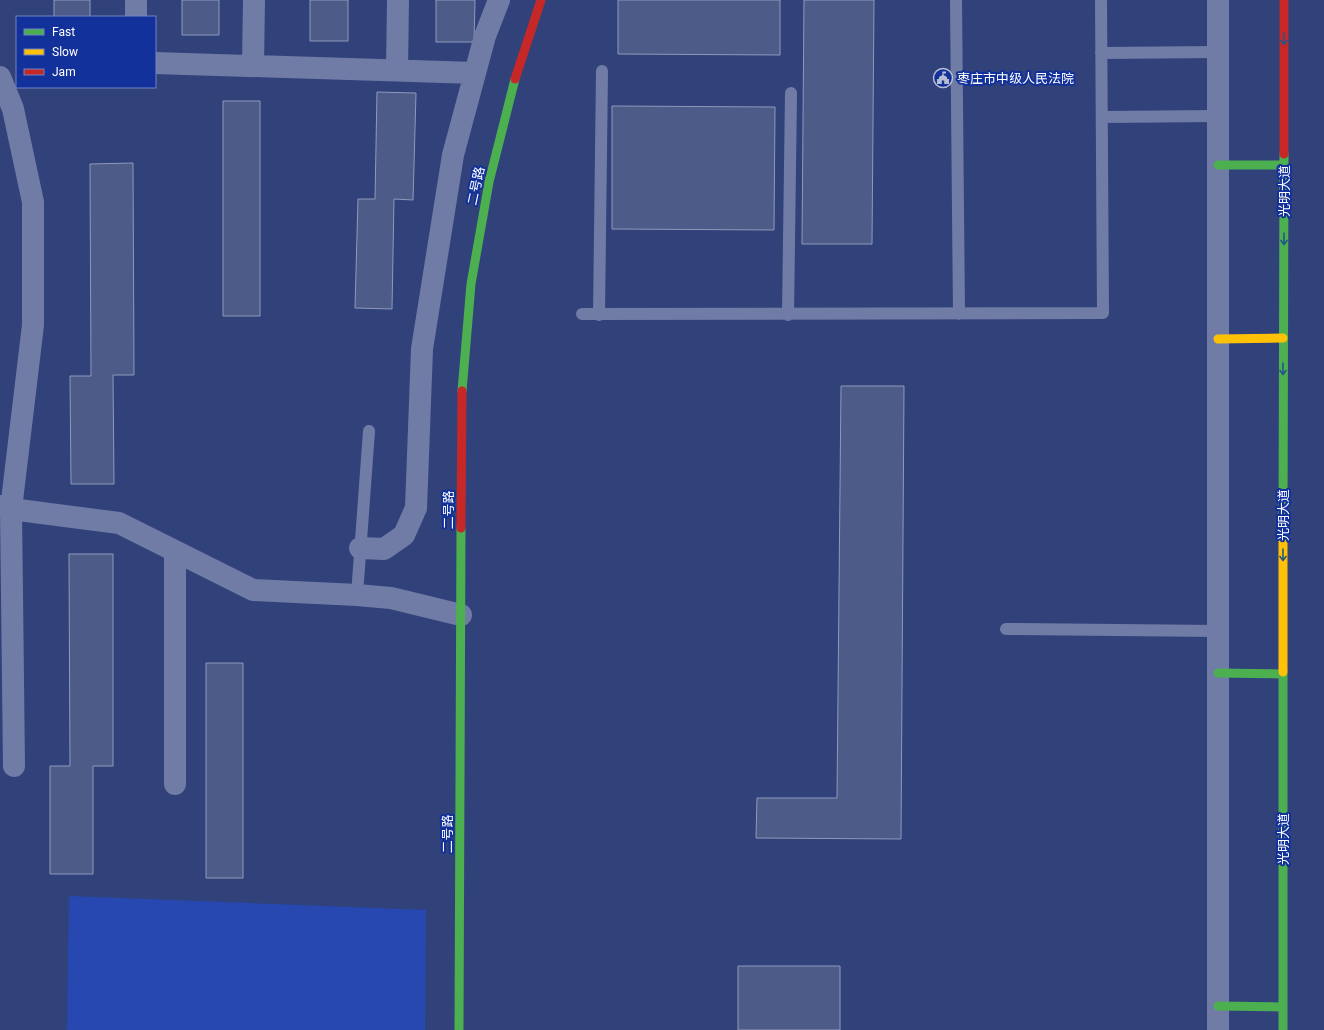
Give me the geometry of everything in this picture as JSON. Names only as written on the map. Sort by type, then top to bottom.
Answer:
[{"type":"main road","name":"二号路","points":[[459,1030],[462,382],[471,284],[489,182],[516,74],[541,0]]},
{"type":"main road","name":"光明大道","points":[[1283,1030],[1284,0]]},
{"type":"main road","points":[[1218,165],[1284,165]]},
{"type":"main road","points":[[1218,339],[1283,338]]},
{"type":"main road","points":[[1218,673],[1283,674]]},
{"type":"main road","points":[[1218,1006],[1282,1007]]},
{"type":"street","points":[[136,0],[136,16]]},
{"type":"street","points":[[252,66],[254,0]]},
{"type":"street","points":[[397,70],[398,0]]},
{"type":"street","points":[[360,548],[384,549],[404,535],[416,508],[422,349],[453,155],[485,36],[499,0]]},
{"type":"street","points":[[1218,0],[1218,1030]]},
{"type":"street","points":[[156,63],[475,73]]},
{"type":"street","points":[[0,77],[13,109],[10,137],[33,202],[33,325],[5,507],[14,766]]},
{"type":"street","points":[[5,507],[119,523],[252,590],[391,598],[461,615]]},
{"type":"street","points":[[175,784],[176,551]]},
{"type":"lane","points":[[956,0],[959,314]]},
{"type":"lane","points":[[582,314],[788,315],[1103,313],[1101,0]]},
{"type":"lane","points":[[1101,53],[1218,52]]},
{"type":"lane","points":[[599,315],[602,71]]},
{"type":"lane","points":[[788,315],[791,93]]},
{"type":"lane","points":[[1102,117],[1218,116]]},
{"type":"lane","points":[[357,595],[369,432]]},
{"type":"lane","points":[[1006,629],[1218,631]]},
{"type":"shaded area","points":[[69,896],[426,910],[425,1030],[67,1030]]},
{"type":"building","points":[[54,0],[90,0],[90,16],[54,16]]},
{"type":"building","points":[[182,0],[219,0],[219,35],[182,35]]},
{"type":"building","points":[[310,0],[348,0],[348,41],[310,41]]},
{"type":"building","points":[[436,0],[475,0],[474,42],[436,42]]},
{"type":"building","points":[[618,0],[780,0],[780,55],[618,54]]},
{"type":"building","points":[[804,0],[874,0],[872,244],[802,244]]},
{"type":"building","points":[[377,92],[416,93],[413,200],[394,199],[392,309],[355,308],[358,199],[375,199]]},
{"type":"building","points":[[223,101],[260,101],[260,316],[223,316]]},
{"type":"building","points":[[612,106],[775,107],[774,230],[612,229]]},
{"type":"building","points":[[133,163],[134,375],[113,375],[114,484],[71,484],[70,376],[91,376],[90,164]]},
{"type":"building","points":[[841,386],[904,386],[901,839],[756,838],[757,798],[837,798]]},
{"type":"building","points":[[69,554],[113,554],[113,766],[93,766],[93,874],[50,874],[50,766],[70,766]]},
{"type":"building","points":[[206,663],[243,663],[243,878],[206,878]]},
{"type":"building","points":[[738,966],[840,966],[840,1030],[738,1030]]},
{"type":"traffic: fast","points":[[462,391],[471,284],[489,182],[515,79]]},
{"type":"traffic: fast","points":[[1283,528],[1284,154]]},
{"type":"traffic: fast","points":[[1218,165],[1284,165]]},
{"type":"traffic: fast","points":[[459,1030],[461,528]]},
{"type":"traffic: fast","points":[[1283,672],[1283,1030]]},
{"type":"traffic: fast","points":[[1218,673],[1283,674]]},
{"type":"traffic: fast","points":[[1218,1006],[1282,1007]]},
{"type":"traffic: slow","points":[[1218,339],[1283,338]]},
{"type":"traffic: slow","points":[[1283,528],[1283,672]]},
{"type":"traffic: jam","points":[[515,79],[541,0]]},
{"type":"traffic: jam","points":[[1284,0],[1284,154]]},
{"type":"traffic: jam","points":[[461,528],[462,391]]},
{"type":"place","name":"枣庄市中级人民法院","points":[[943,78]]}]
